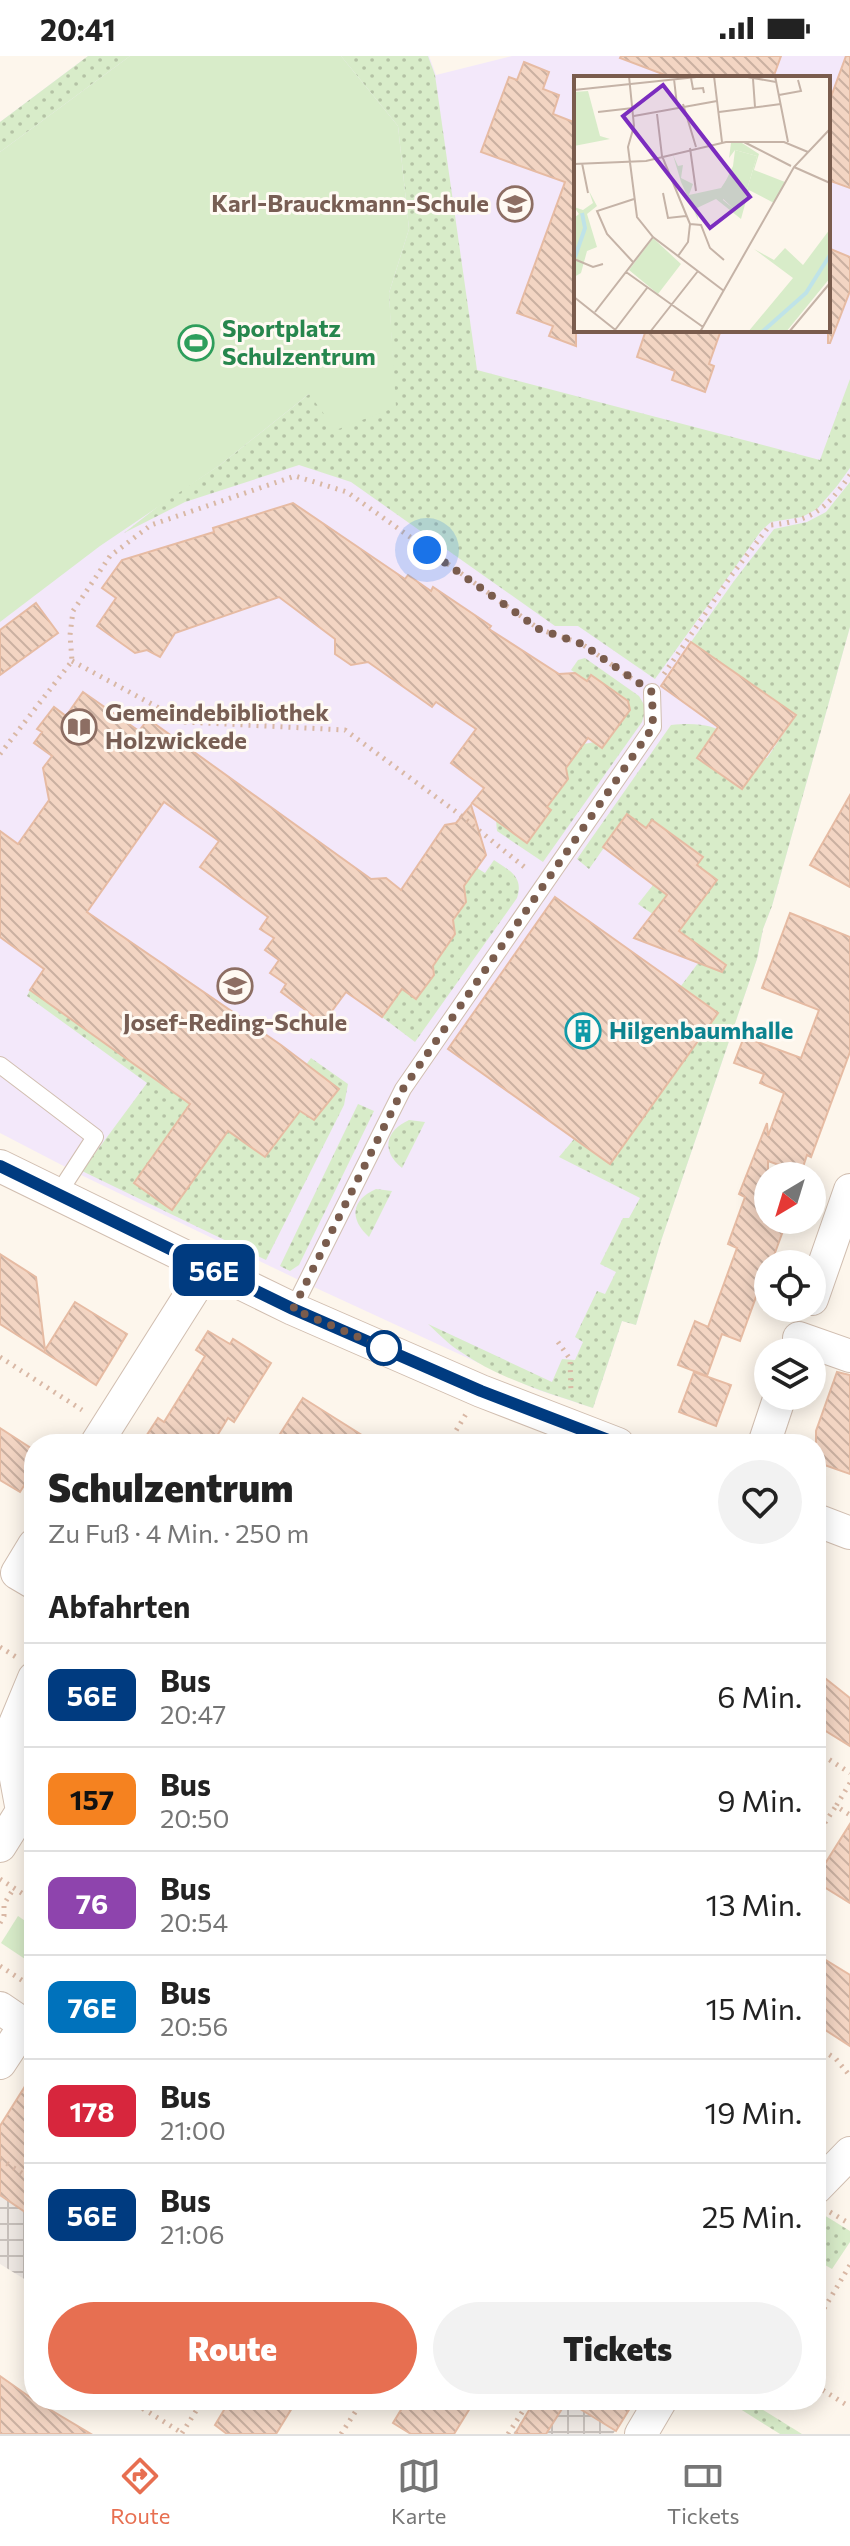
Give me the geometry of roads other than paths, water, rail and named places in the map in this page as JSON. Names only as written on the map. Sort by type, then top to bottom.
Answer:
[{"type":"street","points":[[0,1166],[293,1309],[481,1391],[594,1434]]},
{"type":"street","points":[[826,1260],[849,1195]]},
{"type":"street","points":[[102,1434],[208,1267]]},
{"type":"street","points":[[801,1333],[850,1356]]},
{"type":"street","points":[[767,1434],[775,1410]]},
{"type":"street","points":[[826,1524],[850,1533]]},
{"type":"street","points":[[24,1561],[17,1573],[24,1577]]},
{"type":"street","points":[[0,1846],[22,1811],[12,1757],[12,1731],[24,1702]]},
{"type":"street","points":[[0,2063],[20,2020]]},
{"type":"street","points":[[826,2178],[850,2153]]},
{"type":"street","points":[[641,2434],[655,2410]]},
{"type":"lane","points":[[293,1309],[403,1089],[653,727],[652,692]]},
{"type":"lane","points":[[0,1065],[95,1137],[58,1194]]},
{"type":"place","name":"Karl-Brauckmann-Schule","points":[[515,204]]},
{"type":"place","name":"Sportplatz Schulzentrum","points":[[196,343]]},
{"type":"place","name":"Gemeindebibliothek Holzwickede","points":[[79,727]]},
{"type":"place","name":"Josef-Reding-Schule","points":[[235,986]]},
{"type":"place","name":"Hilgenbaumhalle","points":[[583,1031]]}]
